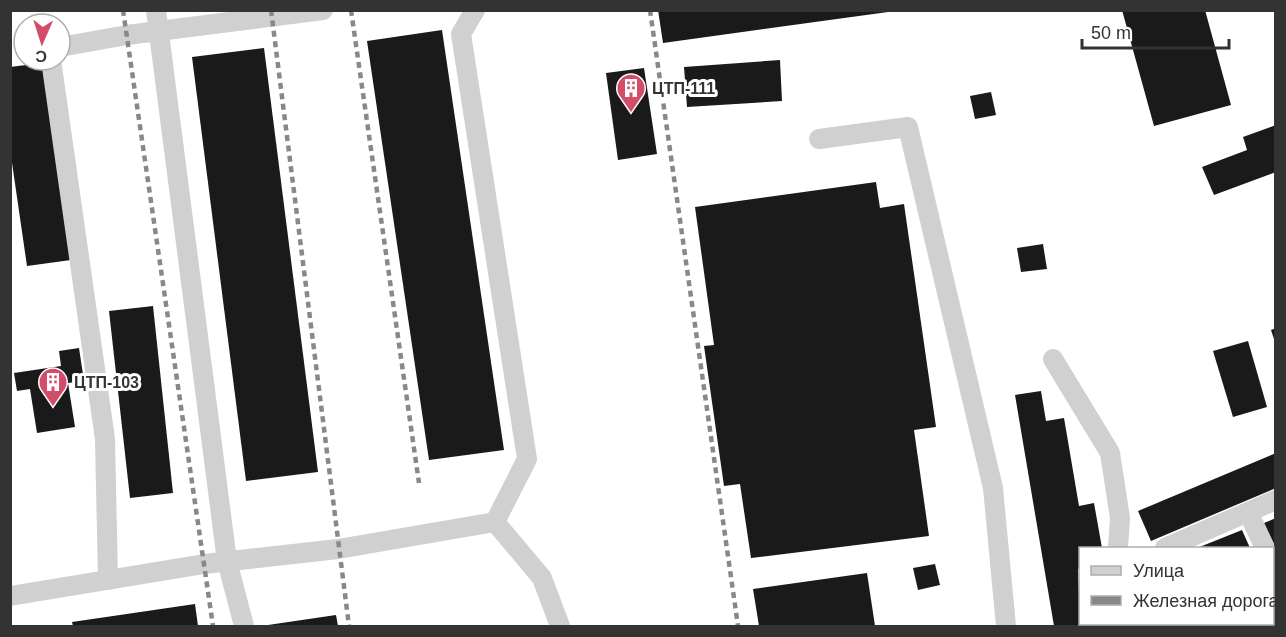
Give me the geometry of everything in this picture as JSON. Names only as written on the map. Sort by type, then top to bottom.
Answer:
[{"type":"lane","points":[[156,10],[226,561],[244,627]]},
{"type":"lane","points":[[72,45],[160,31],[273,19],[322,10]]},
{"type":"lane","points":[[475,10],[461,34],[527,459],[495,522]]},
{"type":"lane","points":[[53,72],[105,439],[108,580]]},
{"type":"lane","points":[[819,139],[908,127],[993,488],[1006,627]]},
{"type":"lane","points":[[1053,359],[1110,453],[1120,518],[1118,547]]},
{"type":"lane","points":[[1169,547],[1275,500]]},
{"type":"lane","points":[[1248,512],[1264,547]]},
{"type":"lane","points":[[10,596],[226,561],[338,549],[495,522]]},
{"type":"lane","points":[[495,522],[542,578],[560,627]]},
{"type":"building","points":[[658,10],[888,10],[888,12],[663,43]]},
{"type":"building","points":[[1122,10],[1205,10],[1231,105],[1154,126]]},
{"type":"building","points":[[442,30],[504,450],[429,460],[367,41]]},
{"type":"building","points":[[264,48],[318,472],[246,481],[192,57]]},
{"type":"building","points":[[780,60],[782,101],[687,107],[684,67]]},
{"type":"building","points":[[10,67],[12,67],[12,72],[43,72],[71,260],[27,266],[10,149]]},
{"type":"building","name":"ЦТП-111","points":[[644,68],[657,154],[618,160],[606,73]]},
{"type":"building","points":[[991,92],[996,115],[975,119],[970,96]]},
{"type":"building","points":[[1276,125],[1276,172],[1214,195],[1202,167],[1247,150],[1243,137]]},
{"type":"building","points":[[876,182],[880,208],[904,204],[936,427],[914,430],[929,536],[751,558],[740,484],[724,486],[704,346],[714,345],[695,207]]},
{"type":"building","points":[[1043,244],[1047,269],[1021,272],[1017,248]]},
{"type":"building","points":[[153,306],[173,493],[130,498],[109,311]]},
{"type":"building","points":[[1276,328],[1276,342],[1275,342],[1271,330]]},
{"type":"building","points":[[1248,341],[1267,407],[1233,417],[1213,351]]},
{"type":"building","points":[[79,348],[84,381],[68,383],[75,427],[37,433],[30,389],[17,391],[14,373],[61,366],[59,351]]},
{"type":"building","points":[[1041,391],[1046,421],[1064,418],[1079,506],[1094,503],[1102,547],[1079,547],[1079,625],[1087,626],[1054,626],[1015,395]]},
{"type":"building","points":[[1276,453],[1276,488],[1151,541],[1138,511]]},
{"type":"building","points":[[1276,518],[1276,549],[1264,523]]},
{"type":"building","points":[[1242,530],[1250,547],[1200,547]]},
{"type":"building","points":[[935,564],[940,585],[918,590],[913,568]]},
{"type":"building","points":[[867,573],[875,626],[759,626],[753,589]]},
{"type":"building","points":[[195,604],[198,626],[73,626],[72,622]]},
{"type":"building","points":[[1274,609],[1276,626],[1177,626],[1274,625]]},
{"type":"building","points":[[336,615],[338,626],[268,626],[268,625]]},
{"type":"railway","points":[[123,10],[213,626]]},
{"type":"railway","points":[[271,10],[349,626]]},
{"type":"railway","points":[[351,10],[419,483]]},
{"type":"railway","points":[[650,10],[738,626]]},
{"type":"place","name":"ЦТП-111","points":[[631,114]]},
{"type":"place","name":"ЦТП-103","points":[[53,408]]}]
